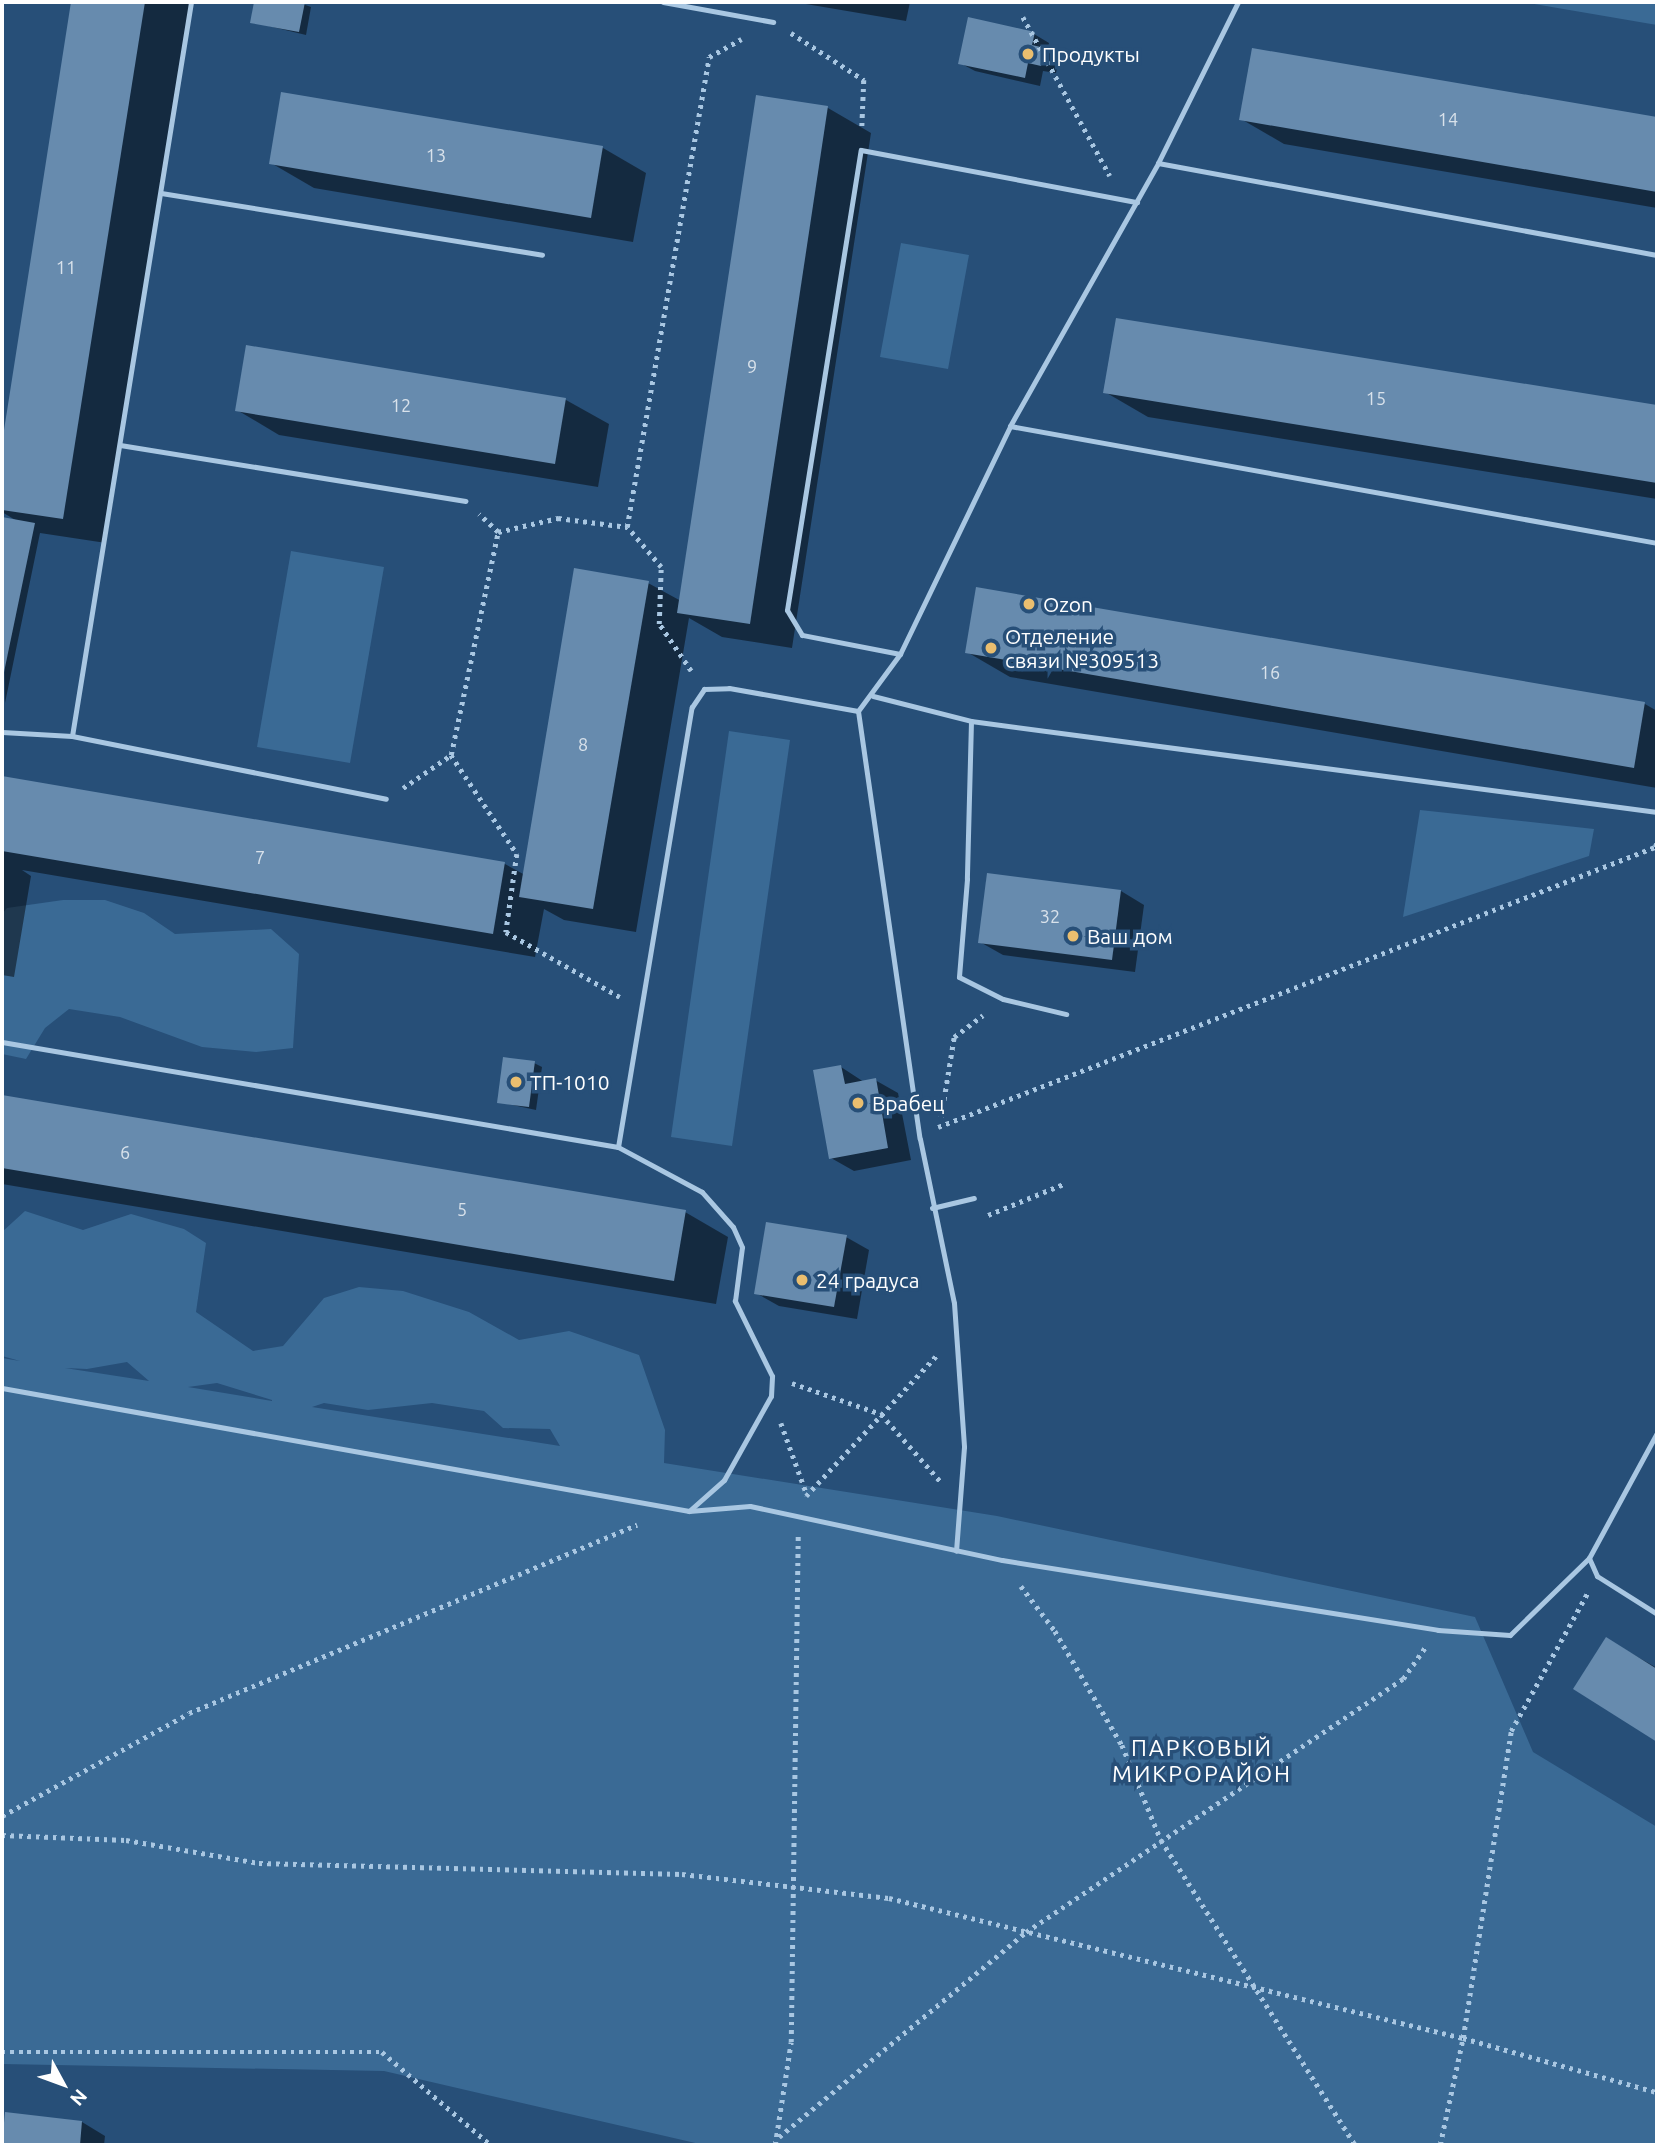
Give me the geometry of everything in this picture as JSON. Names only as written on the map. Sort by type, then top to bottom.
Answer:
[{"type":"lane","points":[[72,736],[191,2]]},
{"type":"lane","points":[[663,2],[773,22]]},
{"type":"lane","points":[[858,711],[873,696],[900,654],[1010,426],[1158,163],[1238,2]]},
{"type":"lane","points":[[900,654],[802,635],[788,610],[861,150],[1137,202]]},
{"type":"lane","points":[[1158,163],[1657,255]]},
{"type":"lane","points":[[161,193],[542,255]]},
{"type":"lane","points":[[1010,426],[1657,543]]},
{"type":"lane","points":[[120,445],[466,501]]},
{"type":"lane","points":[[618,1147],[692,707],[704,689],[729,688],[858,711]]},
{"type":"lane","points":[[873,696],[971,722],[1657,812]]},
{"type":"lane","points":[[858,711],[920,1139],[932,1208],[954,1303],[964,1447],[956,1551]]},
{"type":"lane","points":[[971,722],[967,879],[959,977],[1003,999],[1066,1014]]},
{"type":"lane","points":[[2,732],[72,736],[386,799]]},
{"type":"lane","points":[[2,1042],[618,1147],[702,1192],[733,1227],[742,1247],[735,1301],[772,1376],[771,1396],[724,1480],[689,1511]]},
{"type":"lane","points":[[932,1208],[974,1198]]},
{"type":"lane","points":[[2,1388],[675,1509],[689,1511],[750,1506],[798,1514],[1002,1560],[1438,1630],[1510,1635],[1588,1558],[1657,1433]]},
{"type":"lane","points":[[1588,1558],[1597,1576],[1657,1614]]},
{"type":"path","points":[[1023,17],[1124,200]]},
{"type":"path","points":[[626,527],[709,57],[773,22],[864,80],[861,150]]},
{"type":"path","points":[[466,501],[498,532]]},
{"type":"path","points":[[498,532],[558,518],[626,527],[661,567],[659,624],[704,689]]},
{"type":"path","points":[[386,799],[452,755],[498,532]]},
{"type":"path","points":[[452,755],[517,854],[506,932],[641,1009]]},
{"type":"path","points":[[920,1139],[940,1126],[1657,845]]},
{"type":"path","points":[[940,1126],[954,1037],[1003,999]]},
{"type":"path","points":[[977,1220],[1066,1182]]},
{"type":"path","points":[[775,2145],[791,2042],[796,1889],[798,1505],[956,1334]]},
{"type":"path","points":[[772,1376],[881,1414],[960,1504]]},
{"type":"path","points":[[771,1396],[807,1496]]},
{"type":"path","points":[[2,1816],[189,1713],[675,1509]]},
{"type":"path","points":[[1002,1560],[1055,1631],[1122,1745],[1161,1840],[1354,2145]]},
{"type":"path","points":[[1440,2145],[1463,2038],[1511,1731],[1597,1576]]},
{"type":"path","points":[[778,2138],[1026,1932],[1403,1679],[1438,1630]]},
{"type":"path","points":[[2,1835],[126,1840],[259,1863],[682,1874],[889,1898],[1463,2038],[1657,2092]]},
{"type":"path","points":[[2,2052],[382,2052],[491,2145]]},
{"type":"shaded area","points":[[1522,2],[1657,2],[1657,25]]},
{"type":"shaded area","points":[[901,243],[969,255],[948,369],[880,357]]},
{"type":"shaded area","points":[[291,551],[384,567],[350,763],[257,747]]},
{"type":"shaded area","points":[[729,731],[790,740],[732,1146],[671,1137]]},
{"type":"shaded area","points":[[1420,810],[1594,829],[1589,856],[1403,917]]},
{"type":"shaded area","points":[[63,900],[105,900],[144,913],[175,934],[271,929],[299,954],[293,1048],[256,1052],[202,1047],[120,1017],[69,1009],[45,1028],[26,1059],[2,1054],[2,914],[7,908]]},
{"type":"shaded area","points":[[25,1211],[83,1230],[131,1214],[184,1229],[206,1243],[196,1312],[253,1351],[283,1346],[324,1298],[359,1287],[403,1291],[469,1312],[519,1340],[569,1331],[639,1355],[665,1430],[664,1463],[997,1516],[1475,1617],[1533,1752],[1657,1827],[1657,2145],[704,2145],[384,2071],[2,2064],[2,1358],[20,1361],[2,1356],[2,1232]],"holes":[[[127,1362],[149,1381],[65,1368],[87,1369]],[[217,1383],[272,1401],[188,1387]],[[324,1403],[368,1410],[432,1403],[484,1411],[503,1428],[550,1429],[560,1446],[312,1407]]]},
{"type":"building","points":[[71,2],[145,2],[63,519],[2,510],[2,443]]},
{"type":"building","points":[[254,2],[305,2],[299,32],[250,23]]},
{"type":"building","points":[[968,17],[1035,32],[1032,45],[1045,48],[1041,66],[1028,63],[1025,78],[958,64]]},
{"type":"building","points":[[1252,48],[1657,117],[1657,192],[1239,120]]},
{"type":"building","points":[[281,92],[603,146],[591,218],[269,164]]},
{"type":"building","points":[[756,95],[828,106],[750,624],[677,613]]},
{"type":"building","points":[[1116,318],[1657,405],[1657,483],[1103,393]]},
{"type":"building","points":[[246,345],[566,398],[555,464],[235,411]]},
{"type":"building","points":[[2,517],[35,523],[3,677],[2,677]]},
{"type":"building","points":[[574,568],[649,581],[593,909],[519,897]]},
{"type":"building","points":[[976,587],[1645,702],[1634,768],[965,653]]},
{"type":"building","points":[[2,776],[505,862],[493,934],[2,851]]},
{"type":"building","points":[[987,873],[1121,890],[1112,960],[978,943]]},
{"type":"building","name":"ТП-1010","points":[[503,1057],[535,1061],[529,1107],[497,1103]]},
{"type":"building","points":[[841,1065],[845,1084],[876,1078],[888,1148],[829,1159],[813,1070]]},
{"type":"building","points":[[2,1095],[686,1210],[674,1281],[2,1168]]},
{"type":"building","points":[[766,1222],[847,1235],[834,1307],[754,1294]]},
{"type":"building","points":[[1606,1637],[1657,1669],[1657,1742],[1573,1689]]},
{"type":"building","points":[[5,2112],[82,2121],[80,2145],[2,2145]]},
{"type":"place","name":"Продукты","points":[[1028,54]]},
{"type":"place","name":"Ozon","points":[[1029,604]]},
{"type":"place","name":"Отделение связи №309513","points":[[991,648]]},
{"type":"place","name":"Ваш дом","points":[[1073,936]]},
{"type":"place","name":"ТП-1010","points":[[516,1082]]},
{"type":"place","name":"Врабец","points":[[858,1103]]},
{"type":"place","name":"24 градуса","points":[[802,1280]]},
{"type":"district","name":"ПАРКОВЫЙ МИКРОРАЙОН","points":[[1202,1761]]}]
